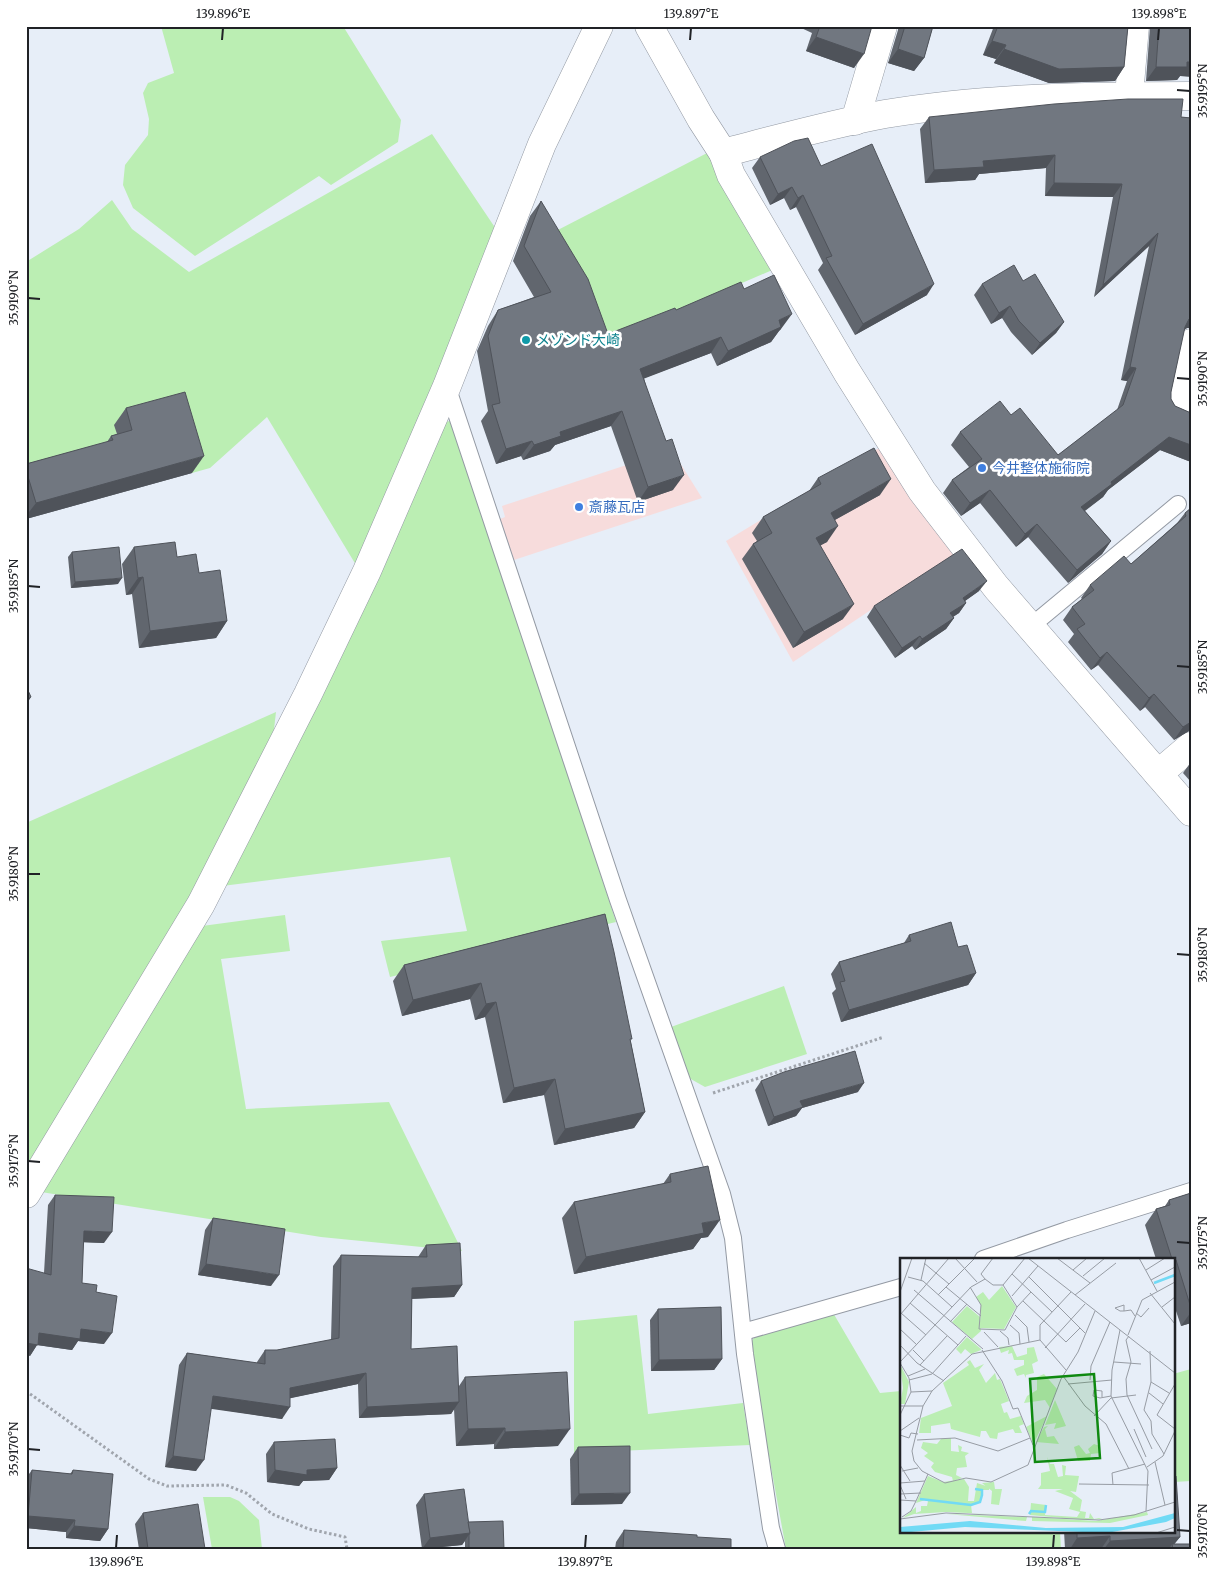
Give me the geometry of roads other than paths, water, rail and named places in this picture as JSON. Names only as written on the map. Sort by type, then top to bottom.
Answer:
[{"type":"street","points":[[26,1194],[201,904],[308,694],[367,572],[447,386],[542,144],[599,26]]},
{"type":"street","points":[[649,26],[700,119],[724,152],[731,175],[847,372],[922,491],[996,587],[1191,812]]},
{"type":"street","points":[[855,121],[883,26]]},
{"type":"street","points":[[1129,96],[1135,26]]},
{"type":"street","points":[[724,152],[885,114],[979,103],[1054,98],[1191,96]]},
{"type":"street","points":[[1191,343],[1177,408],[1191,413]]},
{"type":"street","points":[[1158,774],[1191,746]]},
{"type":"lane","points":[[447,386],[618,900],[722,1194],[733,1238],[743,1332],[771,1528],[777,1549]]},
{"type":"lane","points":[[1030,626],[1178,504]]},
{"type":"lane","points":[[986,1258],[1191,1191]]},
{"type":"lane","points":[[743,1332],[900,1287]]},
{"type":"place","name":"メゾンド大崎","points":[[526,340]]},
{"type":"place","name":"今井整体施術院","points":[[982,468]]},
{"type":"place","name":"斎藤瓦店","points":[[579,507]]}]
